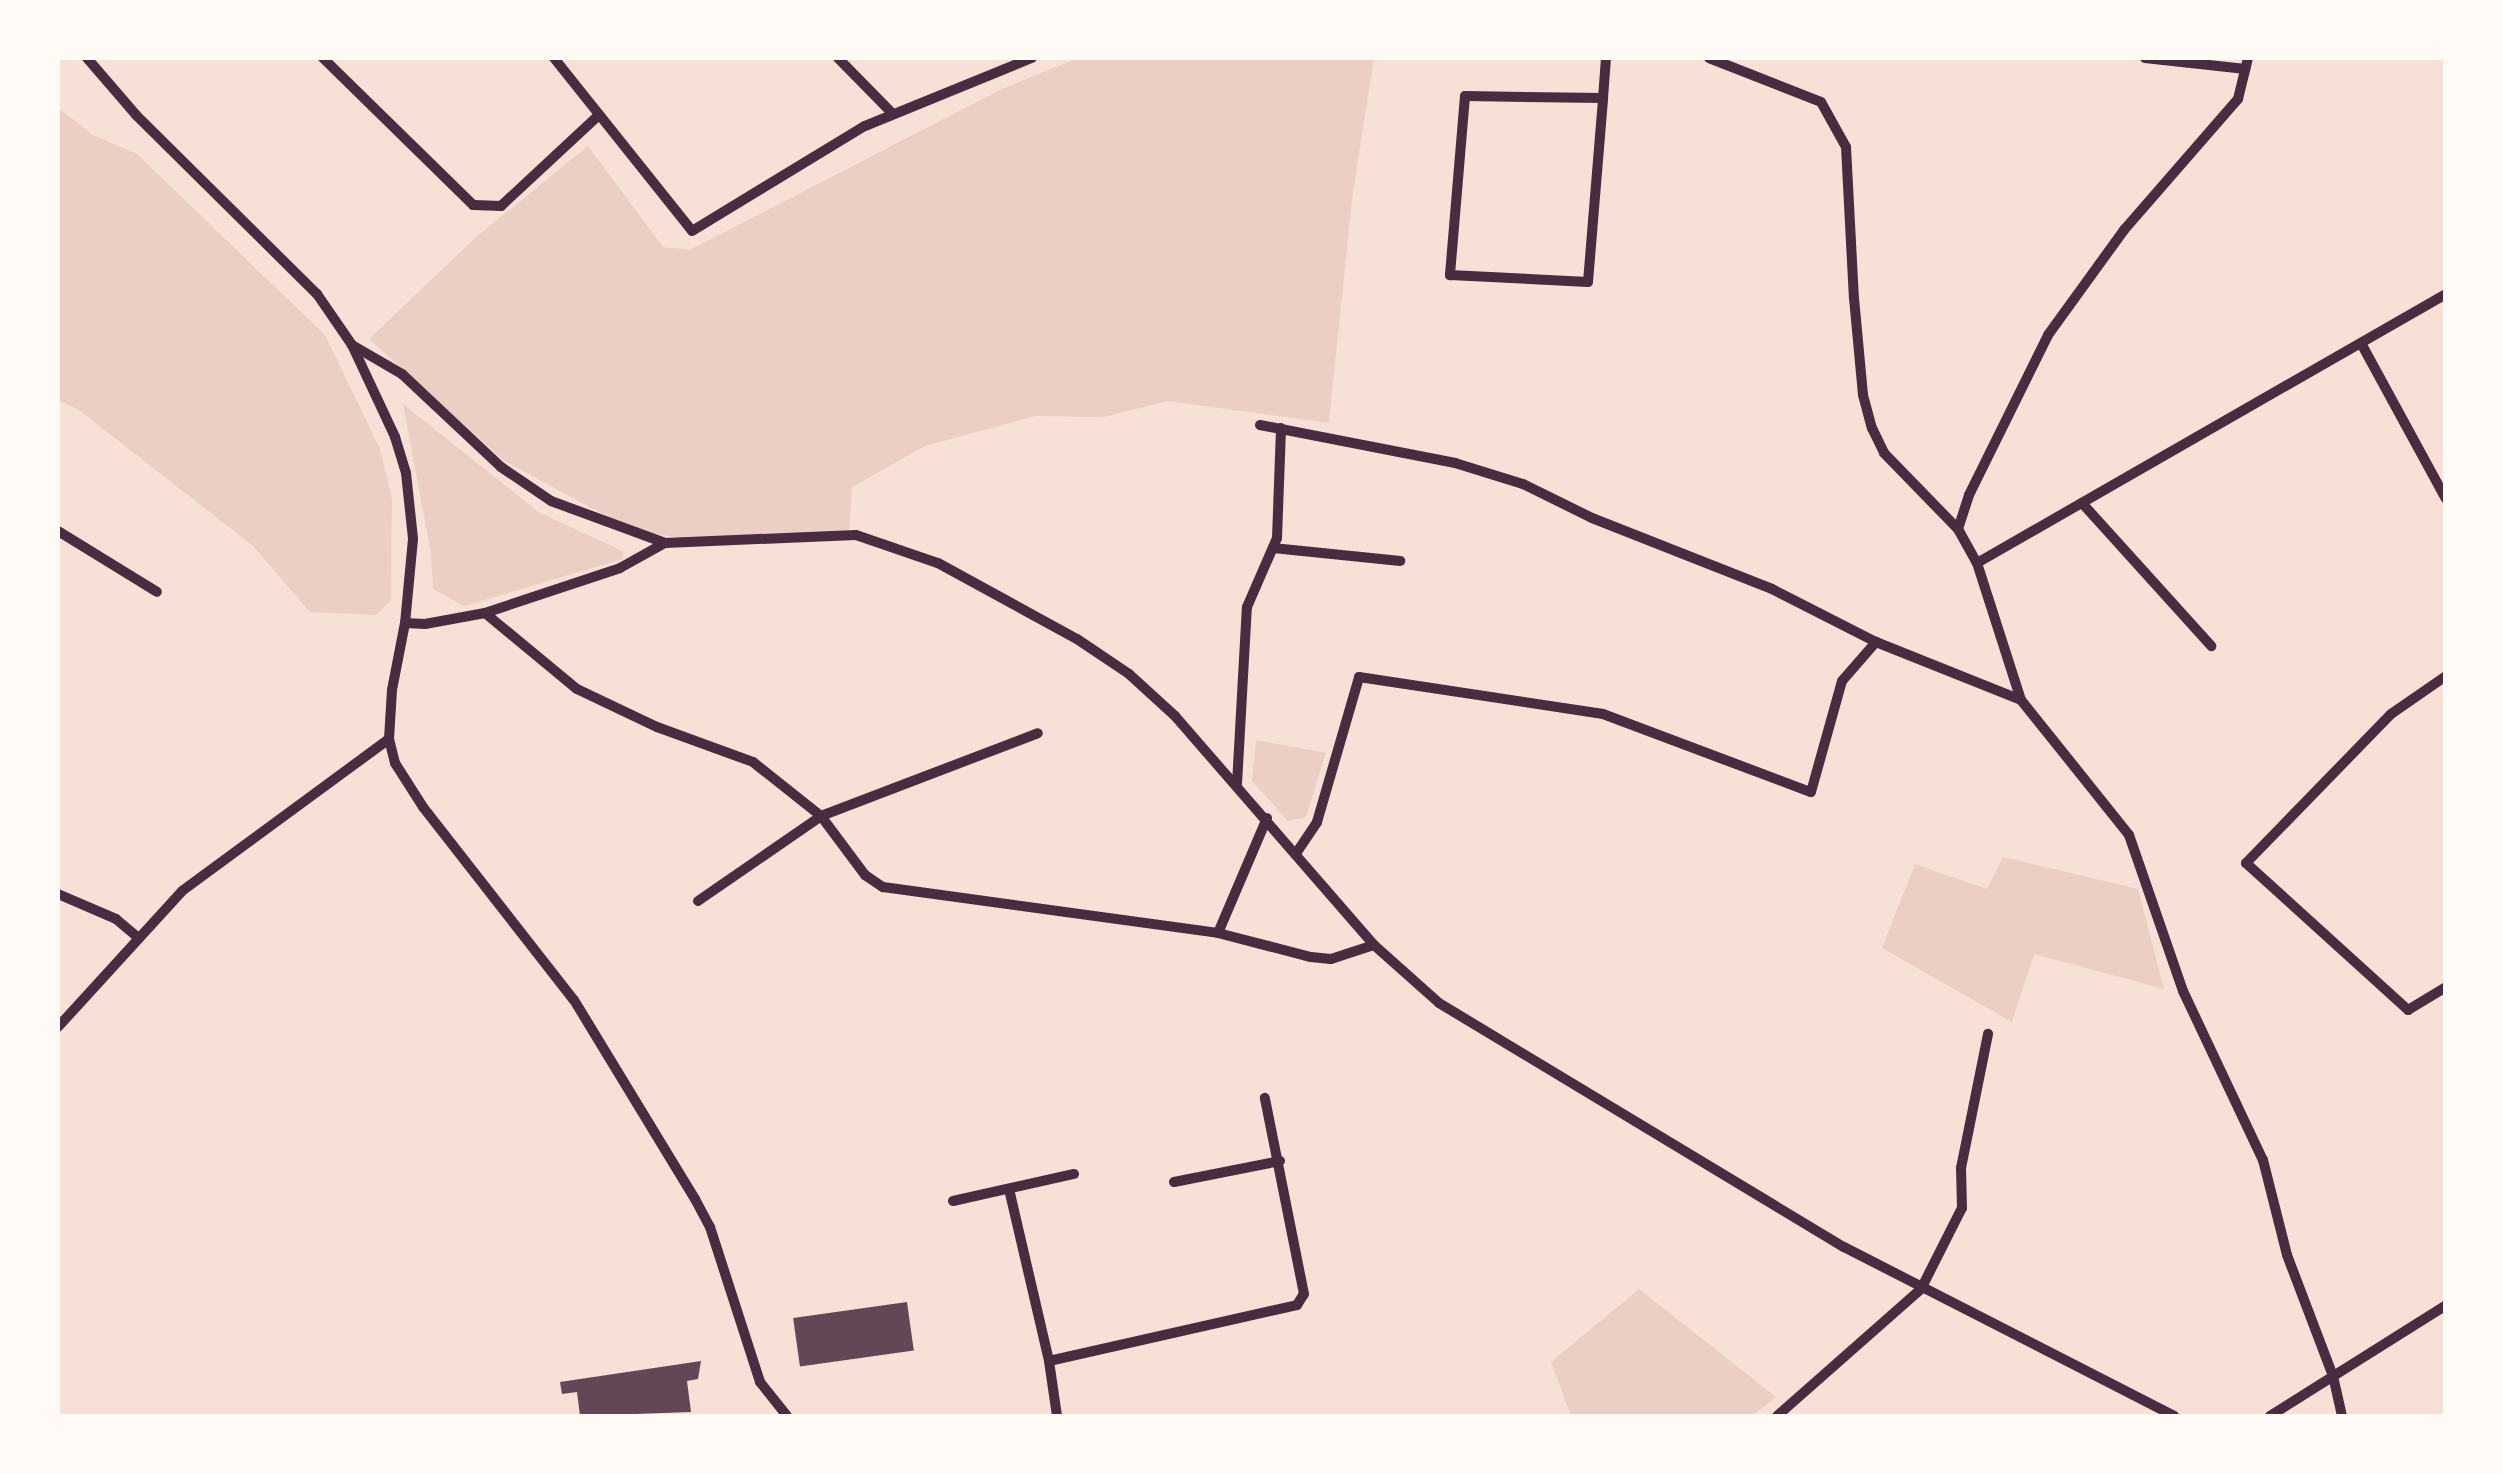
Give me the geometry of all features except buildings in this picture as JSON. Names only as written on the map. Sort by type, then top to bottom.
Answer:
[{"type":"street","points":[[88,58],[136,115],[317,294],[352,345],[395,437],[406,473],[412,539],[389,739],[395,763],[410,788],[574,1000],[695,1199],[710,1227],[760,1382],[787,1416]]},
{"type":"street","points":[[323,58],[474,205],[501,206],[599,115]]},
{"type":"street","points":[[554,58],[692,231],[865,126],[1032,58]]},
{"type":"street","points":[[838,58],[893,114]]},
{"type":"street","points":[[994,58],[1005,70]]},
{"type":"street","points":[[1603,98],[1465,96],[1450,275],[1588,282],[1603,98],[1606,58]]},
{"type":"street","points":[[1710,58],[1821,102],[1846,147],[1858,337],[1872,428],[1884,453],[1958,529],[1977,563],[2021,700],[2129,835],[2183,991],[2263,1160],[2287,1255],[2333,1376],[2342,1416]]},
{"type":"street","points":[[1958,529],[1969,494],[2048,335],[2124,230],[2238,99],[2246,63],[2145,58]]},
{"type":"street","points":[[1977,563],[2446,294]]},
{"type":"street","points":[[352,345],[402,374],[527,487],[551,501],[665,543],[856,535],[900,547],[1015,604],[1129,674],[1237,784],[1374,945],[1439,1003],[1732,1182],[1922,1289],[2174,1416]]},
{"type":"street","points":[[2362,345],[2446,500]]},
{"type":"street","points":[[1260,425],[1455,463],[1523,484],[1592,518],[1772,589],[1876,642],[2021,700]]},
{"type":"street","points":[[1237,784],[1248,607],[1274,548],[1282,428]]},
{"type":"street","points":[[2082,503],[2211,646]]},
{"type":"street","points":[[58,532],[157,592]]},
{"type":"street","points":[[405,623],[425,624],[485,613],[620,568],[665,543]]},
{"type":"street","points":[[1274,548],[1400,562]]},
{"type":"street","points":[[485,613],[577,689],[657,727],[753,762],[821,816],[865,875],[901,893],[1218,933],[1321,958],[1374,945]]},
{"type":"street","points":[[1297,852],[1317,822],[1359,677],[1604,714],[1812,792],[1842,682],[1876,642]]},
{"type":"street","points":[[2446,676],[2390,714],[2246,863],[2408,1010],[2446,987]]},
{"type":"street","points":[[698,901],[821,816],[1038,733]]},
{"type":"street","points":[[58,1027],[136,936],[182,892],[389,739]]},
{"type":"street","points":[[1218,933],[1267,818]]},
{"type":"street","points":[[58,894],[116,919],[136,936]]},
{"type":"street","points":[[1776,1416],[1922,1289],[1962,1208],[1961,1168],[1988,1034]]},
{"type":"street","points":[[1049,1360],[1297,1305],[1304,1294],[1265,1098]]},
{"type":"street","points":[[1174,1182],[1280,1161]]},
{"type":"street","points":[[953,1201],[1074,1174]]},
{"type":"street","points":[[1010,1188],[1049,1360],[1057,1416]]},
{"type":"street","points":[[2270,1416],[2446,1304]]},
{"type":"shaded area","points":[[1078,58],[1374,58],[1352,199],[1329,423],[1168,401],[1103,417],[1035,416],[925,446],[852,487],[849,535],[711,544],[630,529],[503,460],[369,339],[475,238],[588,146],[663,247],[690,250],[1002,89]]},
{"type":"shaded area","points":[[58,108],[93,135],[137,154],[325,335],[380,449],[392,499],[391,600],[376,615],[310,612],[253,546],[79,410],[58,400]]},
{"type":"shaded area","points":[[403,404],[540,513],[623,551],[623,559],[464,606],[433,589],[431,553]]},
{"type":"shaded area","points":[[1256,740],[1326,753],[1306,817],[1288,821],[1252,781]]},
{"type":"shaded area","points":[[2003,857],[2138,889],[2164,989],[2034,954],[2012,1022],[1882,948],[1915,864],[1987,889]]},
{"type":"shaded area","points":[[1639,1289],[1776,1397],[1752,1416],[1571,1416],[1551,1362]]}]
